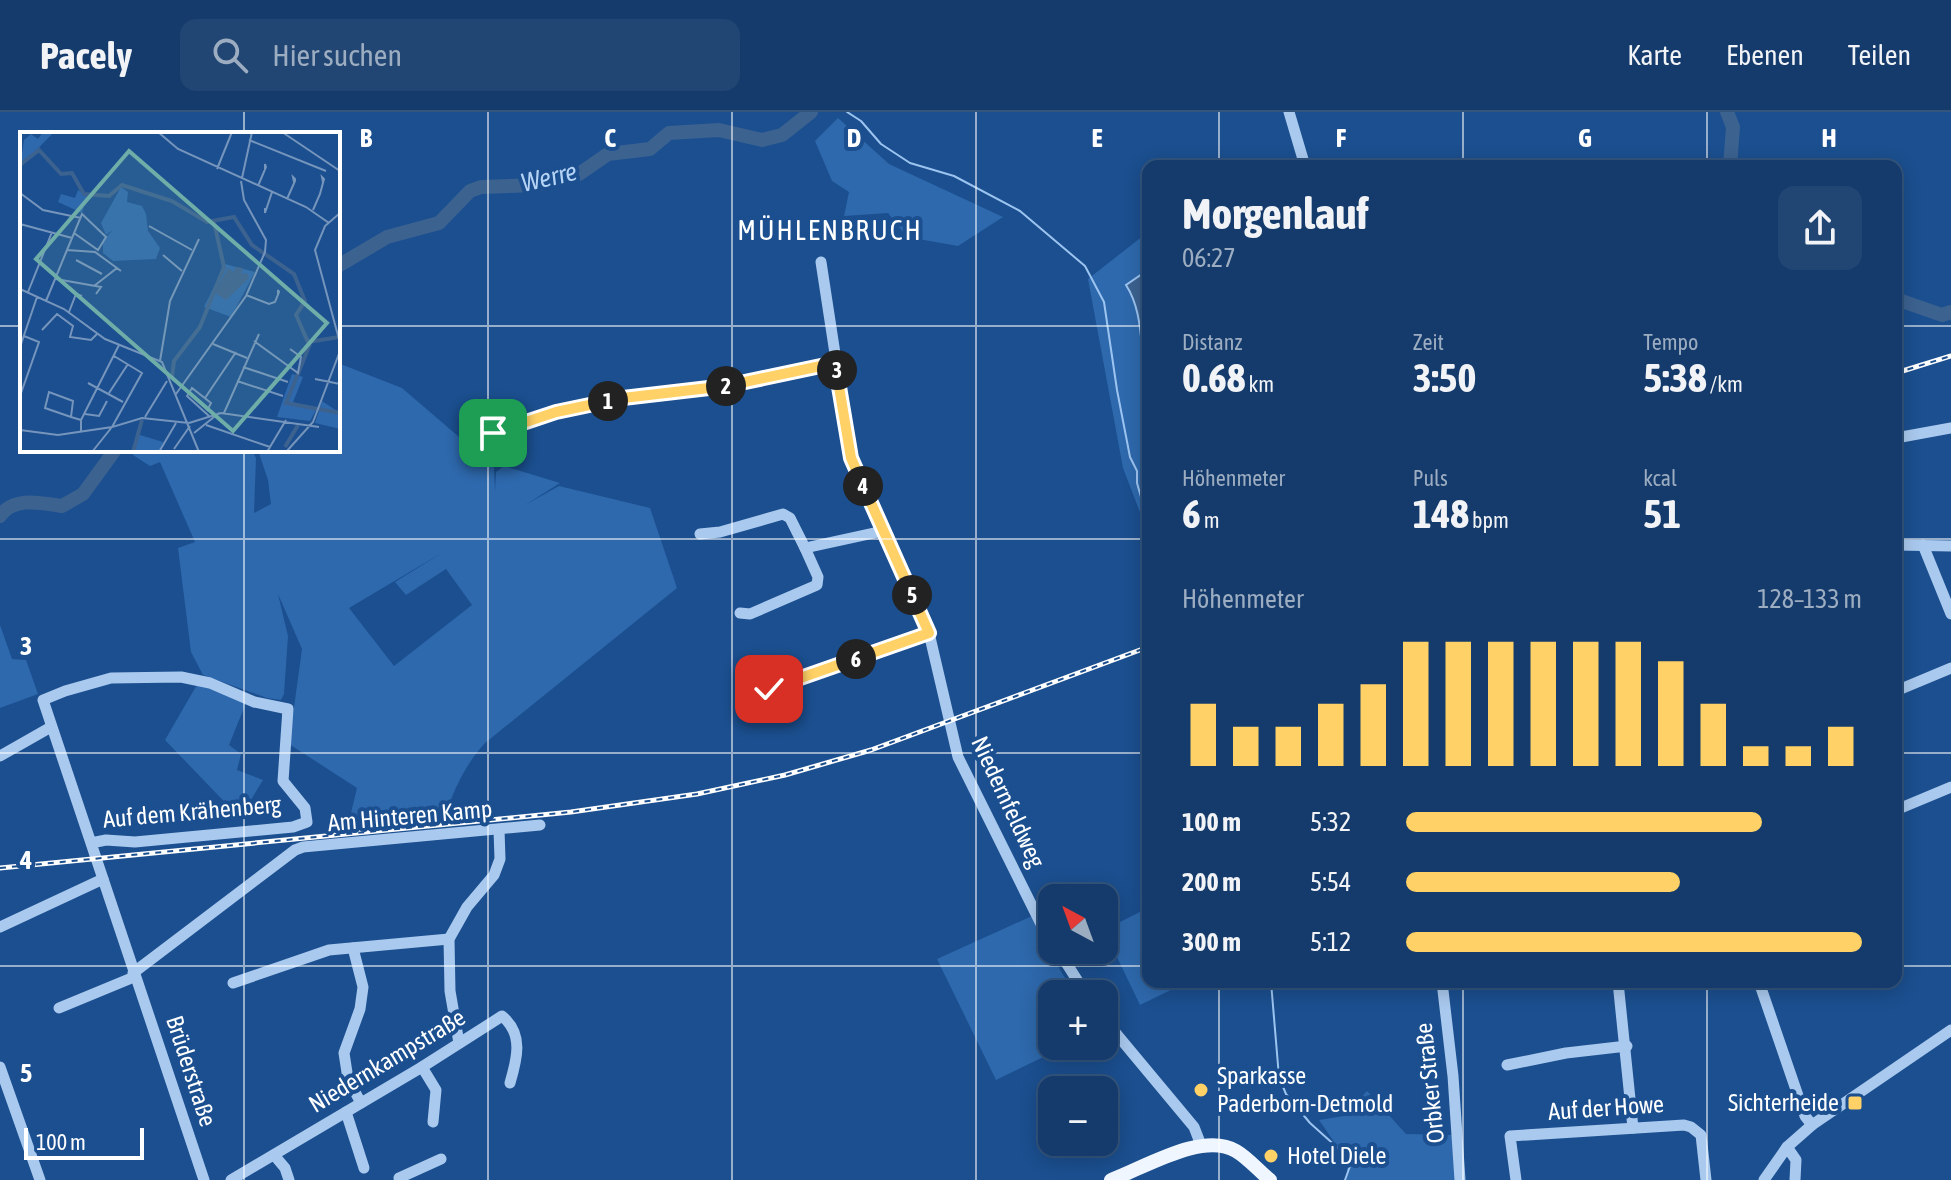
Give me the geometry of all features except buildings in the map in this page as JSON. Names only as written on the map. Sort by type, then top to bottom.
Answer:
[{"type":"main road","points":[[1111,1180],[1130,1177],[1201,1145],[1214,1143],[1237,1151],[1270,1180]]},
{"type":"street","points":[[1289,112],[1303,160]]},
{"type":"street","name":"Niedernfeldweg","points":[[821,262],[851,458],[929,633],[958,757],[1038,918]]},
{"type":"street","points":[[479,439],[556,412],[623,398],[726,386],[835,363]]},
{"type":"street","points":[[1902,437],[1951,428]]},
{"type":"street","points":[[700,534],[720,532],[783,514],[790,518],[818,577],[817,585],[750,614],[740,613]]},
{"type":"street","points":[[805,548],[883,531]]},
{"type":"street","points":[[1902,545],[1951,546]]},
{"type":"street","points":[[1923,545],[1951,614]]},
{"type":"street","points":[[769,689],[929,633]]},
{"type":"street","points":[[1902,688],[1951,668]]},
{"type":"street","name":"Auf dem Krähenberg","points":[[43,700],[111,678],[193,678],[254,702],[288,709],[283,781],[305,808],[307,822],[293,827],[135,842],[106,840],[91,843]]},
{"type":"street","name":"Brüderstraße","points":[[43,700],[204,1180]]},
{"type":"street","points":[[0,756],[51,727]]},
{"type":"street","points":[[1902,807],[1951,787]]},
{"type":"street","name":"Am Hinteren Kamp","points":[[134,975],[295,850],[303,847],[540,825]]},
{"type":"street","points":[[459,1043],[450,991],[449,939],[467,907],[494,875],[500,859],[499,830]]},
{"type":"street","points":[[0,927],[103,879]]},
{"type":"street","points":[[233,983],[329,950],[449,939]]},
{"type":"street","points":[[353,948],[363,987],[360,1009],[344,1053],[348,1079],[361,1103]]},
{"type":"street","points":[[59,1008],[134,975]]},
{"type":"street","name":"Orbker Straße","points":[[1443,988],[1460,1180]]},
{"type":"street","points":[[1619,988],[1633,1128]]},
{"type":"street","points":[[1761,988],[1805,1116],[1812,1125]]},
{"type":"street","name":"Niedernkampstraße","points":[[231,1180],[502,1016],[508,1021],[518,1042],[517,1061],[510,1083]]},
{"type":"street","points":[[1764,1180],[1787,1147],[1812,1125],[1951,1030]]},
{"type":"street","points":[[1118,1036],[1194,1127],[1201,1145]]},
{"type":"street","points":[[1507,1065],[1566,1053],[1627,1046]]},
{"type":"street","points":[[422,1067],[436,1090],[433,1122]]},
{"type":"street","points":[[1,1072],[40,1180]]},
{"type":"street","points":[[346,1112],[364,1168]]},
{"type":"street","name":"Auf der Howe","points":[[1516,1180],[1510,1136],[1691,1127],[1701,1135],[1706,1180]]},
{"type":"street","points":[[1787,1147],[1796,1160],[1795,1180]]},
{"type":"street","points":[[274,1155],[285,1168],[289,1180]]},
{"type":"street","points":[[400,1180],[441,1159]]},
{"type":"shaded area","points":[[838,118],[889,164],[1003,217],[958,246],[907,237],[888,213],[844,216],[849,192],[832,181],[815,141]]},
{"type":"shaded area","points":[[1142,237],[1142,274],[1126,285],[1136,308],[1142,347],[1142,517],[1123,468],[1088,279]]},
{"type":"shaded area","points":[[1142,274],[1142,350],[1136,308],[1126,285]]},
{"type":"shaded area","points":[[340,364],[402,388],[494,467],[495,492],[496,472],[504,466],[560,483],[525,505],[559,486],[650,508],[677,588],[485,743],[462,776],[446,813],[350,817],[357,788],[289,744],[302,649],[278,594],[288,636],[281,700],[203,675],[191,652],[178,548],[195,542],[160,462],[150,466],[133,455],[134,452],[253,452],[256,458],[254,513],[271,504],[268,480],[259,452],[340,452]],"holes":[[[445,551],[395,582],[406,595],[446,569],[472,605],[394,666],[349,608]]]},
{"type":"shaded area","points":[[0,625],[12,659],[26,660],[38,694],[0,708]]},
{"type":"shaded area","points":[[198,683],[246,703],[229,745],[241,754],[237,770],[263,780],[240,818],[165,740]]},
{"type":"shaded area","points":[[1142,911],[1142,988],[1175,988],[1140,1005],[1118,959],[1118,923]]},
{"type":"shaded area","points":[[1032,916],[1038,927],[1038,964],[1057,964],[1067,980],[1038,980],[1038,1060],[996,1080],[937,959]]},
{"type":"shaded area","points":[[1367,1091],[1406,1134],[1453,1135],[1456,1180],[1346,1180],[1348,1162],[1319,1120],[1344,1116]]},
{"type":"waterway","name":"Werre","points":[[340,265],[387,237],[439,223],[470,191],[481,187],[535,185],[579,174],[608,154],[650,149],[669,133],[719,130],[762,140],[782,135],[811,112]]},
{"type":"waterway","points":[[847,112],[861,121],[881,144],[910,163],[954,176],[1020,211],[1085,266],[1104,302],[1117,390],[1142,500]]},
{"type":"waterway","name":"Werre","points":[[1727,112],[1733,127],[1730,160]]},
{"type":"waterway","name":"Werre","points":[[1902,301],[1942,315],[1951,312]]},
{"type":"waterway","name":"Werre","points":[[0,516],[20,503],[62,506],[83,494],[114,452]]},
{"type":"waterway","points":[[1272,988],[1279,1077],[1286,1094],[1310,1123],[1349,1158],[1350,1166],[1345,1180]]},
{"type":"railway","points":[[1902,371],[1951,356]]},
{"type":"railway","points":[[0,868],[571,812],[697,794],[785,775],[871,750],[1142,649]]},
{"type":"place","name":"Sparkasse Paderborn-Detmold","points":[[1201,1090]]},
{"type":"place","name":"Sichterheide","points":[[1855,1103]]},
{"type":"place","name":"Hotel Diele","points":[[1271,1156]]},
{"type":"district","name":"MÜHLENBRUCH","points":[[830,230]]},
{"type":"route","points":[[493,433],[556,412],[623,398],[726,386],[835,363],[851,458],[929,633],[769,689]]}]
